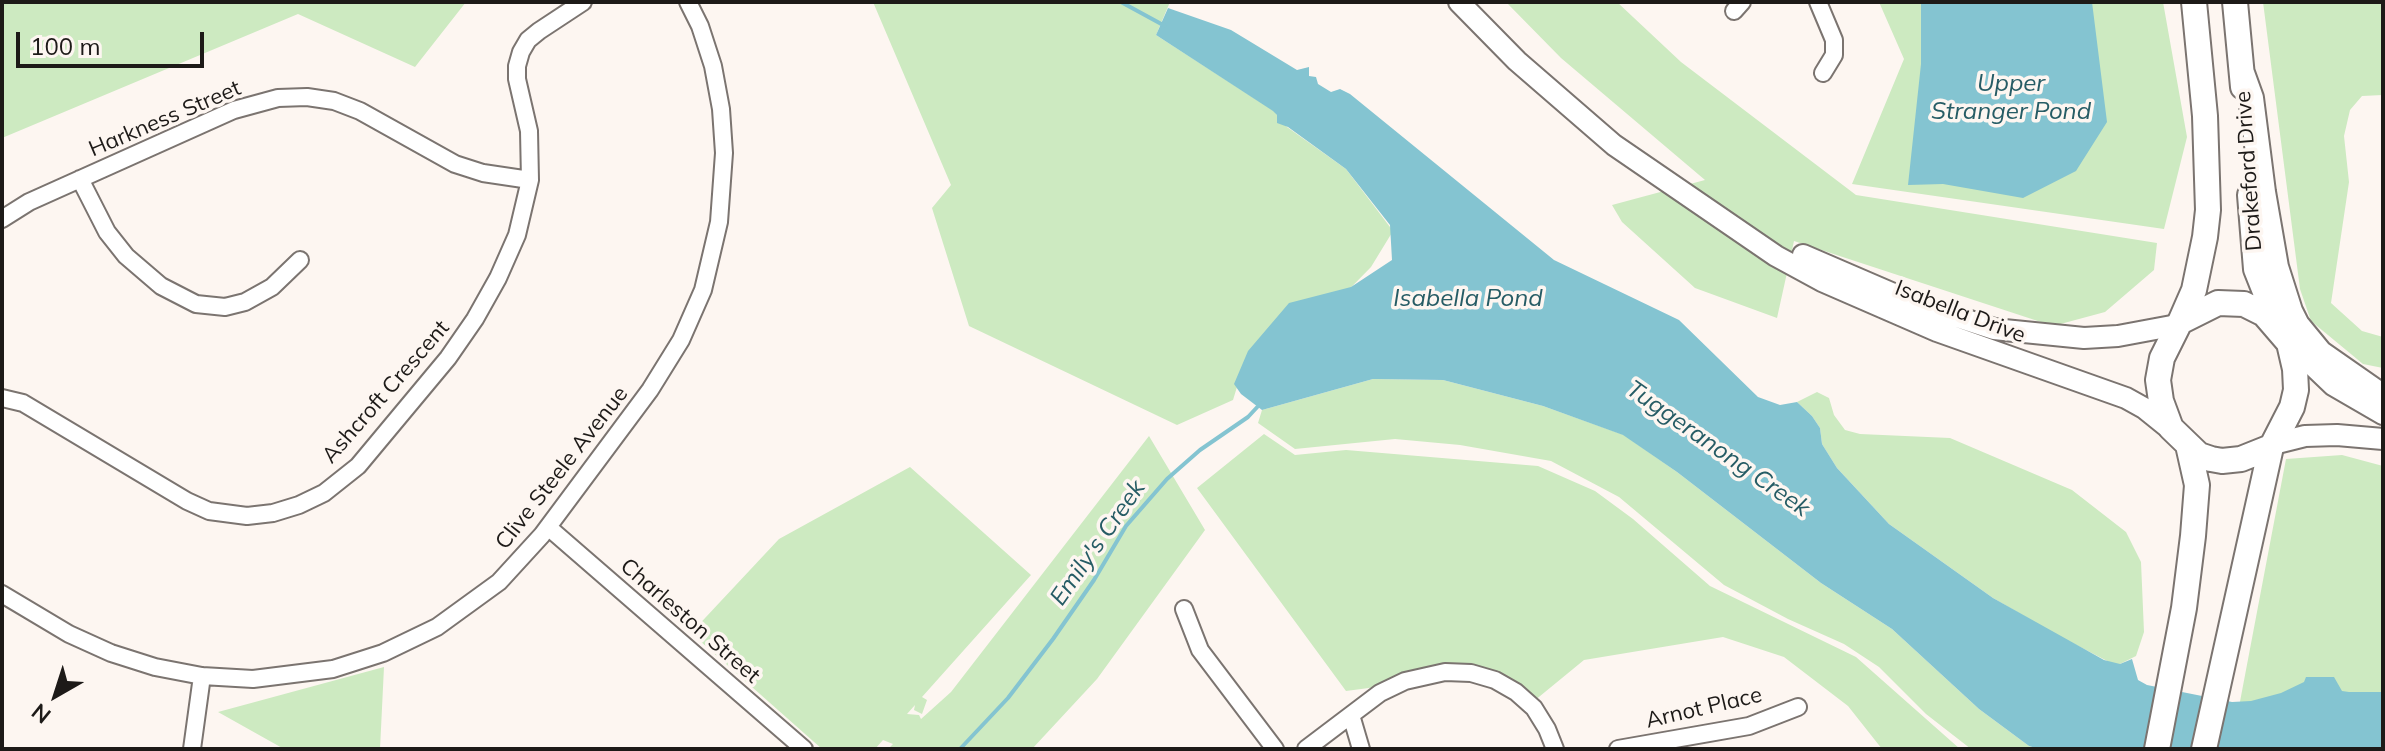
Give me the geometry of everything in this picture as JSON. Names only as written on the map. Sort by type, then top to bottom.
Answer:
[{"type":"highway","name":"Drakeford Drive","points":[[2178,324],[2194,290],[2208,210],[2205,116],[2194,2]]},
{"type":"highway","name":"Drakeford Drive","points":[[2235,2],[2256,269],[2286,339]]},
{"type":"highway","points":[[2242,73],[2251,98],[2276,269],[2286,303],[2297,325],[2320,353],[2383,397]]},
{"type":"highway","points":[[2204,749],[2272,446],[2287,419],[2296,390],[2295,369],[2286,339],[2272,322],[2252,307],[2228,302],[2202,309],[2178,324],[2162,358],[2158,380],[2164,412],[2182,439],[2199,455],[2222,461],[2241,459],[2272,446]]},
{"type":"highway","points":[[2157,749],[2185,598],[2197,500],[2197,485],[2182,439]]},
{"type":"main road","name":"Isabella Drive","points":[[1459,2],[1539,81],[1614,145],[1776,256],[1822,281],[1937,331],[2126,398],[2144,408],[2182,439]]},
{"type":"main road","name":"Isabella Drive","points":[[1733,225],[1912,302],[1994,329],[2084,338],[2118,336],[2178,324]]},
{"type":"main road","points":[[2286,339],[2333,385],[2383,414]]},
{"type":"main road","points":[[2272,446],[2305,436],[2383,439]]},
{"type":"street","name":"Ashcroft Crescent","points":[[2,398],[23,403],[209,511],[247,516],[273,513],[324,493],[358,466],[448,358],[498,278],[517,235],[530,180],[529,131],[517,79],[521,52],[528,40],[539,31],[583,2]]},
{"type":"street","name":"Clive Steele Avenue","points":[[2,594],[69,634],[111,653],[155,667],[237,679],[279,677],[333,669],[383,653],[437,627],[466,608],[514,567],[548,527],[673,356],[710,268],[724,176],[721,109],[713,66],[700,26],[688,2]]},
{"type":"street","points":[[1818,2],[1834,40],[1834,55],[1823,73]]},
{"type":"street","name":"Harkness Street","points":[[2,219],[29,202],[248,105],[278,98],[307,97],[334,101],[360,111],[455,164],[483,173],[530,180]]},
{"type":"street","points":[[80,179],[107,232],[126,256],[161,286],[196,304],[225,307],[245,302],[272,287],[300,260]]},
{"type":"street","name":"Charleston Street","points":[[548,527],[804,749]]},
{"type":"street","points":[[1184,609],[1200,650],[1275,749]]},
{"type":"street","points":[[1306,749],[1380,693],[1405,681],[1432,674],[1471,673],[1495,680],[1516,692],[1534,708],[1555,749]]},
{"type":"street","points":[[192,749],[202,676]]},
{"type":"street","name":"Arnot Place","points":[[1618,749],[1749,726],[1798,707]]},
{"type":"street","points":[[1351,715],[1361,749]]},
{"type":"green space","points":[[2,2],[466,2],[415,67],[298,14],[2,138]]},
{"type":"green space","points":[[873,2],[1170,2],[1156,35],[1274,111],[1287,127],[1346,169],[1393,231],[1371,267],[1325,314],[1241,374],[1233,400],[1177,425],[969,326],[932,208],[951,185]]},
{"type":"green space","points":[[1506,2],[1617,2],[1681,62],[1856,195],[2157,243],[2154,270],[2105,312],[2053,326],[1794,241],[1777,318],[1695,288],[1622,222],[1612,205],[1705,180],[1561,58]]},
{"type":"green space","points":[[1879,2],[2163,2],[2187,137],[2164,229],[1852,184],[1904,59]]},
{"type":"green space","points":[[2263,2],[2383,2],[2383,95],[2362,96],[2350,110],[2344,136],[2349,182],[2331,303],[2362,331],[2383,337],[2383,368],[2363,364],[2311,321],[2300,289]]},
{"type":"green space","points":[[1373,379],[1443,380],[1543,406],[1624,435],[1821,583],[1892,629],[1979,709],[2029,746],[2039,749],[1971,749],[1926,714],[1879,667],[1844,644],[1724,585],[1619,497],[1551,461],[1460,445],[1395,439],[1295,449],[1258,423],[1262,410]]},
{"type":"green space","points":[[1817,392],[1829,398],[1834,415],[1845,430],[1860,434],[1950,438],[2072,490],[2126,532],[2141,562],[2144,632],[2136,656],[2113,664],[2057,635],[1993,598],[1889,524],[1837,468],[1822,444],[1820,428],[1797,402]]},
{"type":"green space","points":[[1264,434],[1295,455],[1346,450],[1538,466],[1595,491],[1633,519],[1710,586],[1856,657],[1960,749],[1882,749],[1848,706],[1784,657],[1723,637],[1584,660],[1534,701],[1498,671],[1346,691],[1197,488]]},
{"type":"green space","points":[[1149,436],[1205,530],[1097,679],[1032,749],[888,749],[893,744],[883,740],[875,749],[822,749],[691,633],[779,539],[910,467],[1031,575],[922,697],[927,700],[922,714],[914,710],[915,705],[907,714],[919,715],[921,719],[951,692]]},
{"type":"green space","points":[[2342,455],[2383,466],[2383,749],[2231,749],[2286,459]]},
{"type":"green space","points":[[384,667],[380,749],[284,749],[218,712]]},
{"type":"water","name":"Upper Stranger Pond","points":[[1921,2],[2092,2],[2107,122],[2076,171],[2023,198],[1943,184],[1908,185],[1921,64]]},
{"type":"water","name":"Isabella Pond","points":[[1168,8],[1231,30],[1297,70],[1309,67],[1309,76],[1316,77],[1318,84],[1331,92],[1340,89],[1350,94],[1554,260],[1679,320],[1758,397],[1780,405],[1797,402],[1820,428],[1822,444],[1837,468],[1889,524],[1993,598],[2104,660],[2120,664],[2132,659],[2138,680],[2147,685],[2232,702],[2251,701],[2281,693],[2304,682],[2306,677],[2334,677],[2342,691],[2383,692],[2383,749],[2039,749],[2029,746],[1979,709],[1892,629],[1821,583],[1677,472],[1623,435],[1543,406],[1443,380],[1373,379],[1262,410],[1241,394],[1234,384],[1248,351],[1289,303],[1351,287],[1392,260],[1390,225],[1346,169],[1288,127],[1277,123],[1277,115],[1273,111],[1156,35]]},
{"type":"waterway","name":"Tuggeranong Creek","points":[[1121,2],[1165,26]]},
{"type":"waterway","name":"Emily's Creek","points":[[960,749],[1008,698],[1053,639],[1094,580],[1126,526],[1167,479],[1200,450],[1248,417],[1261,403]]}]
